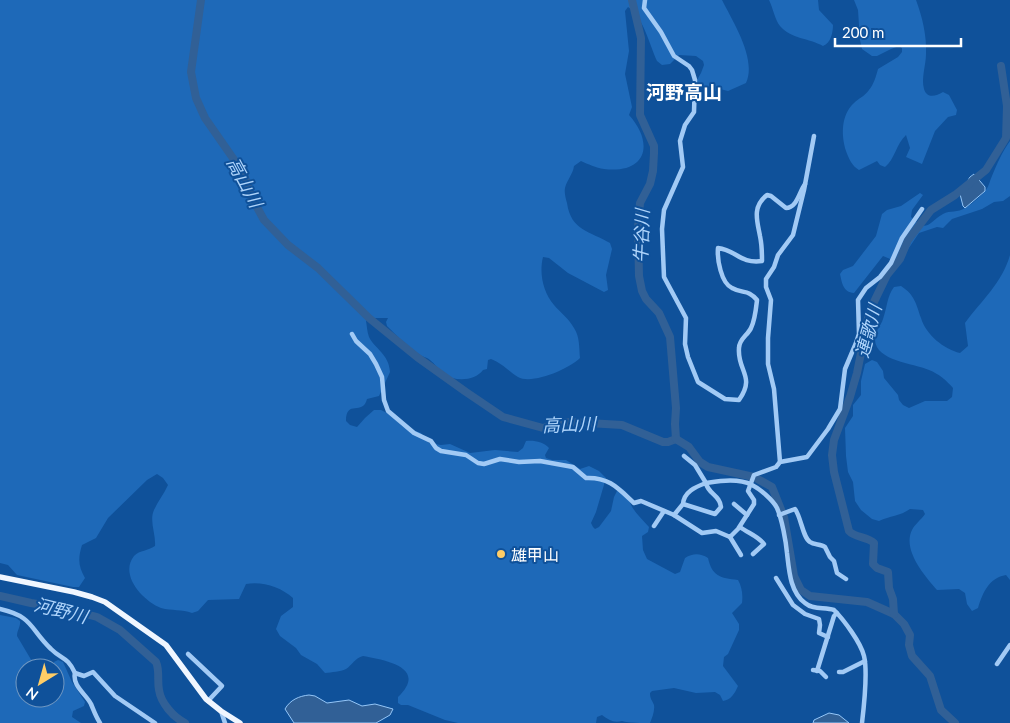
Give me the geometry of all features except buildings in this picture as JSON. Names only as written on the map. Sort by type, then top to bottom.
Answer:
[{"type":"main road","points":[[0,577],[74,592],[104,602],[166,645],[208,701],[240,723]]},
{"type":"street","points":[[645,0],[644,8],[661,32],[674,56],[692,70],[695,80],[694,112],[685,124],[680,141],[683,167],[664,210],[662,229],[664,277],[686,318],[685,344],[698,382],[725,399],[739,400],[745,391],[747,380],[739,354],[739,344],[752,328],[757,300],[752,294],[733,289],[729,286],[718,266],[718,248],[725,249],[750,262],[762,261],[756,214],[757,207],[768,196],[771,196],[786,208],[791,208],[794,206],[800,190],[805,184]]},
{"type":"street","points":[[780,462],[774,389],[768,364],[771,300],[766,287],[766,279],[774,267],[778,256],[793,235],[814,136]]},
{"type":"street","points":[[730,537],[740,527],[754,504],[754,500],[748,491],[754,475],[776,467],[780,462],[807,457],[840,409],[845,369],[858,334],[858,300],[866,288],[880,277],[891,263],[902,238],[922,209]]},
{"type":"street","points":[[352,334],[356,341],[370,354],[376,364],[382,378],[384,400],[388,411],[414,433],[431,441],[441,451],[466,455],[478,463],[484,464],[500,459],[519,462],[540,461],[573,467],[586,478],[607,481],[634,502],[641,501],[674,515],[702,533],[716,531],[730,537],[741,556]]},
{"type":"street","points":[[683,504],[715,514],[718,513],[721,507],[717,496],[708,490],[706,482],[695,465],[684,456]]},
{"type":"street","points":[[674,515],[683,504],[689,491],[706,482],[730,481],[751,484],[773,502],[782,514],[789,572],[795,590],[805,604],[811,607],[828,608],[837,613],[861,648],[865,660],[862,723]]},
{"type":"street","points":[[734,504],[748,515]]},
{"type":"street","points":[[782,514],[795,509],[807,540],[825,546],[834,561],[837,573],[846,579]]},
{"type":"street","points":[[654,526],[664,511]]},
{"type":"street","points":[[740,527],[759,538],[764,544],[753,554]]},
{"type":"street","points":[[776,578],[793,605],[805,614],[819,619],[818,633],[828,637]]},
{"type":"street","points":[[0,609],[22,616],[52,651],[71,664],[76,682],[91,703],[100,723]]},
{"type":"street","points":[[826,677],[820,671],[815,670],[837,613]]},
{"type":"street","points":[[997,664],[1010,645]]},
{"type":"street","points":[[188,654],[222,686],[208,701]]},
{"type":"street","points":[[839,672],[843,672],[865,660]]},
{"type":"street","points":[[75,673],[84,676],[93,672],[115,696],[155,723]]},
{"type":"street","points":[[221,711],[224,723]]},
{"type":"shaded area","points":[[0,0],[722,0],[742,41],[746,52],[749,73],[746,83],[728,91],[720,89],[712,92],[702,85],[699,92],[696,91],[693,87],[704,65],[703,61],[696,56],[679,55],[670,64],[662,65],[657,61],[638,17],[628,7],[625,11],[629,51],[625,74],[632,107],[629,115],[642,136],[644,146],[642,155],[637,162],[629,167],[618,169],[601,168],[581,161],[574,166],[565,190],[569,212],[577,225],[610,243],[612,249],[606,275],[608,290],[604,292],[568,273],[549,258],[543,257],[542,263],[542,276],[547,294],[576,331],[580,358],[568,367],[550,375],[532,379],[518,377],[491,359],[488,360],[487,369],[479,374],[470,378],[459,379],[444,374],[429,359],[411,348],[387,326],[388,318],[367,318],[369,337],[387,361],[390,372],[379,396],[367,399],[362,407],[349,411],[346,421],[350,425],[357,427],[374,410],[381,410],[391,415],[402,426],[421,433],[429,443],[450,444],[470,453],[495,450],[518,452],[523,448],[526,441],[535,441],[549,448],[545,455],[546,458],[566,460],[580,469],[589,466],[599,471],[606,478],[591,523],[595,529],[599,527],[611,511],[614,497],[621,488],[626,493],[635,511],[649,527],[648,532],[642,536],[643,550],[647,559],[675,574],[680,572],[685,558],[699,554],[708,558],[712,569],[718,575],[738,580],[742,591],[742,603],[732,613],[739,624],[739,630],[728,654],[724,657],[723,666],[738,686],[732,696],[723,701],[720,695],[715,692],[696,693],[674,688],[652,691],[650,695],[654,710],[650,723],[619,722],[609,720],[602,715],[597,717],[596,723],[458,723],[445,720],[408,705],[401,705],[398,703],[398,697],[406,687],[409,679],[406,672],[400,667],[382,660],[363,656],[346,669],[325,673],[317,664],[301,655],[296,648],[280,636],[276,629],[281,616],[293,607],[293,598],[277,588],[258,583],[246,584],[239,599],[208,600],[198,611],[192,613],[161,608],[147,600],[135,586],[129,571],[130,563],[136,554],[155,546],[152,523],[153,514],[168,485],[157,474],[147,480],[108,518],[96,538],[82,545],[79,562],[85,578],[79,587],[17,575],[8,565],[0,563]]},
{"type":"shaded area","points":[[769,0],[818,0],[819,10],[833,25],[830,40],[823,46],[784,30],[777,21]]},
{"type":"shaded area","points":[[854,0],[916,0],[926,40],[923,80],[925,92],[929,95],[943,92],[949,95],[957,110],[956,115],[948,117],[935,131],[922,164],[906,157],[910,148],[906,135],[885,167],[877,161],[859,170],[847,154],[844,145],[843,125],[847,113],[854,103],[871,88],[878,69],[898,57],[902,52],[902,48],[899,46],[877,56],[872,56],[862,49],[858,10]]},
{"type":"shaded area","points":[[1010,141],[1010,196],[1003,201],[994,202],[982,209],[952,219],[943,228],[937,227],[919,233],[900,261],[883,256],[854,293],[845,289],[840,274],[843,270],[853,266],[876,236],[882,214],[887,210],[901,206],[920,193],[923,195],[912,210],[911,217],[921,225],[928,225],[946,213],[962,210],[986,190],[1000,158]]},
{"type":"shaded area","points":[[974,174],[985,187],[985,191],[965,208],[960,194],[970,177]]},
{"type":"shaded area","points":[[1010,255],[1010,580],[1006,575],[995,579],[985,591],[978,608],[972,611],[967,604],[965,593],[959,589],[937,590],[912,554],[910,538],[912,530],[925,514],[923,510],[910,509],[879,521],[872,519],[861,510],[855,501],[853,482],[848,472],[845,428],[853,416],[853,405],[861,395],[861,381],[865,364],[872,360],[877,362],[883,371],[884,378],[898,395],[899,400],[909,408],[925,401],[947,401],[952,397],[953,388],[939,375],[888,357],[877,347],[876,334],[882,322],[888,298],[894,287],[901,286],[912,296],[923,324],[936,340],[942,345],[960,353],[968,346],[965,323],[997,283]]},
{"type":"shaded area","points":[[0,615],[16,618],[20,621],[17,636],[30,658],[15,658],[15,708],[65,708],[65,666],[72,682],[85,702],[84,706],[73,711],[72,717],[81,723],[0,723]]},
{"type":"shaded area","points":[[309,695],[315,696],[327,703],[349,700],[362,706],[375,704],[393,709],[390,715],[376,723],[294,723],[285,709],[295,699]]},
{"type":"shaded area","points":[[829,713],[839,715],[849,723],[813,723],[814,720]]},
{"type":"waterway","name":"高山川","points":[[201,0],[191,72],[196,98],[205,118],[244,174],[252,198],[264,220],[288,245],[318,268],[369,318],[417,357],[503,417],[543,428],[559,423],[571,422],[622,425],[663,442],[676,439]]},
{"type":"waterway","name":"牛谷川","points":[[632,0],[641,38],[640,115],[654,146],[653,171],[650,184],[640,203],[638,228],[639,276],[646,299],[659,313],[670,337],[676,408],[676,439]]},
{"type":"waterway","name":"連歌川","points":[[894,614],[888,572],[877,568],[873,564],[874,543],[849,531],[834,472],[832,455],[834,440],[857,373],[868,318],[887,275],[900,259],[908,240],[931,210],[955,195],[986,170],[1006,138],[1007,106],[1001,66]]},
{"type":"waterway","name":"高山川","points":[[676,439],[689,447],[700,462],[708,467],[754,477],[772,487],[784,517],[794,576],[801,590],[810,596],[867,602],[894,614],[904,624],[910,635],[909,645],[912,656],[930,676],[941,710],[955,723]]},
{"type":"waterway","name":"河野川","points":[[0,596],[97,617],[120,630],[156,662],[162,700],[172,713],[185,723]]},
{"type":"place","name":"雄甲山","points":[[501,554]]},
{"type":"district","name":"河野高山","points":[[684,91]]}]
